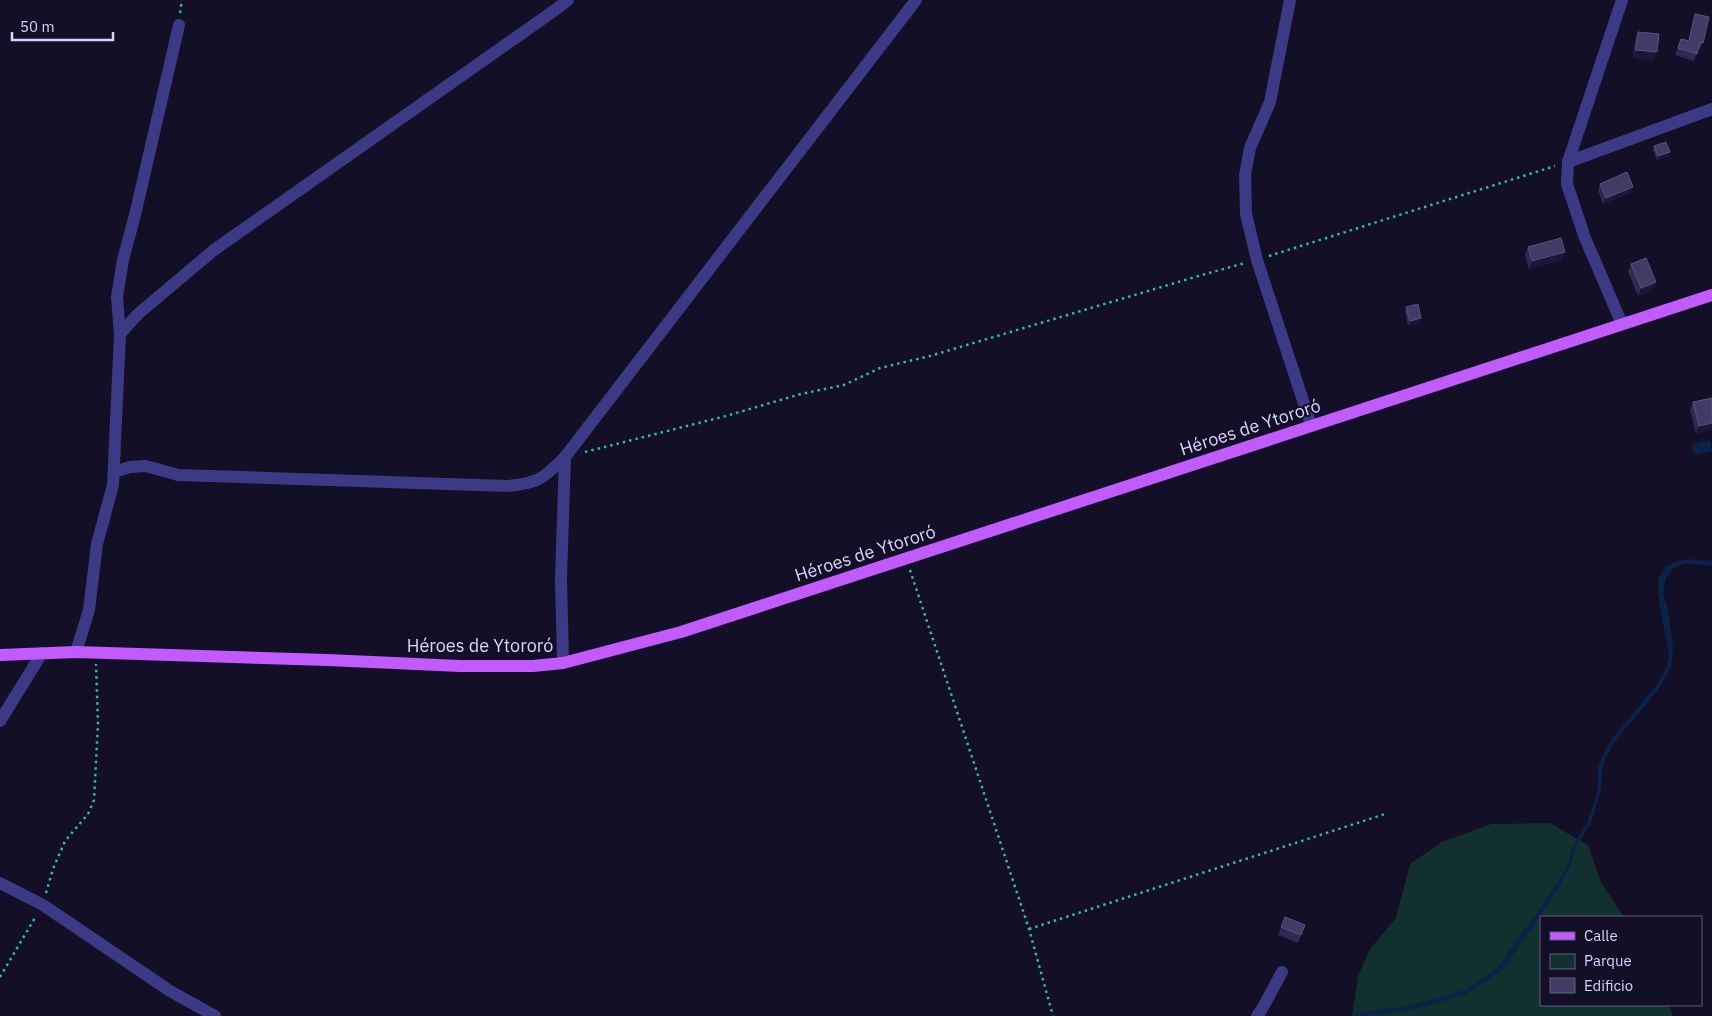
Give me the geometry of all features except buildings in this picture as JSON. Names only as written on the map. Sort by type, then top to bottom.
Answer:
[{"type":"main road","name":"Héroes de Ytororó","points":[[0,656],[76,652],[460,666],[534,666],[563,663],[681,632],[1712,295]]},
{"type":"street","points":[[120,334],[138,314],[214,250],[568,0]]},
{"type":"street","points":[[114,472],[130,467],[146,466],[178,475],[507,486],[529,484],[543,478],[565,457],[916,0]]},
{"type":"street","points":[[1622,0],[1568,162],[1567,184],[1585,238],[1622,324]]},
{"type":"street","points":[[1285,1],[1270,102],[1250,148],[1245,175],[1246,214],[1256,260],[1311,426]]},
{"type":"street","points":[[76,652],[89,610],[97,544],[110,499],[114,472],[120,334],[117,297],[123,260],[179,25]]},
{"type":"street","points":[[1568,162],[1712,109]]},
{"type":"street","points":[[563,663],[561,578],[565,457]]},
{"type":"street","points":[[0,721],[42,653]]},
{"type":"street","points":[[0,883],[43,904],[170,991],[215,1016]]},
{"type":"street","points":[[1257,1016],[1282,972]]},
{"type":"path","points":[[565,457],[726,416],[801,394],[844,385],[880,368],[930,356],[1256,260],[1568,162]]},
{"type":"path","points":[[906,558],[1029,929],[1054,1016]]},
{"type":"path","points":[[0,977],[43,904],[52,869],[65,841],[88,814],[94,800],[98,724],[96,653]]},
{"type":"path","points":[[1029,929],[1385,814]]},
{"type":"green space","points":[[1550,823],[1588,845],[1601,882],[1623,916],[1540,916],[1540,1006],[1669,1006],[1673,1016],[1352,1016],[1358,976],[1370,949],[1396,918],[1410,864],[1442,842],[1491,824]]},
{"type":"water","points":[[1710,440],[1712,451],[1694,455],[1692,444]]},
{"type":"water","points":[[1687,559],[1712,561],[1712,566],[1684,563],[1674,568],[1666,578],[1663,593],[1668,609],[1673,646],[1671,668],[1658,690],[1615,741],[1605,759],[1601,791],[1591,823],[1576,846],[1571,865],[1556,893],[1503,969],[1469,993],[1408,1011],[1370,1016],[1352,1016],[1376,1010],[1405,1007],[1468,989],[1498,967],[1548,897],[1567,866],[1573,845],[1587,823],[1596,797],[1598,768],[1604,752],[1613,737],[1657,685],[1667,666],[1669,654],[1659,603],[1658,579],[1666,566]]}]
